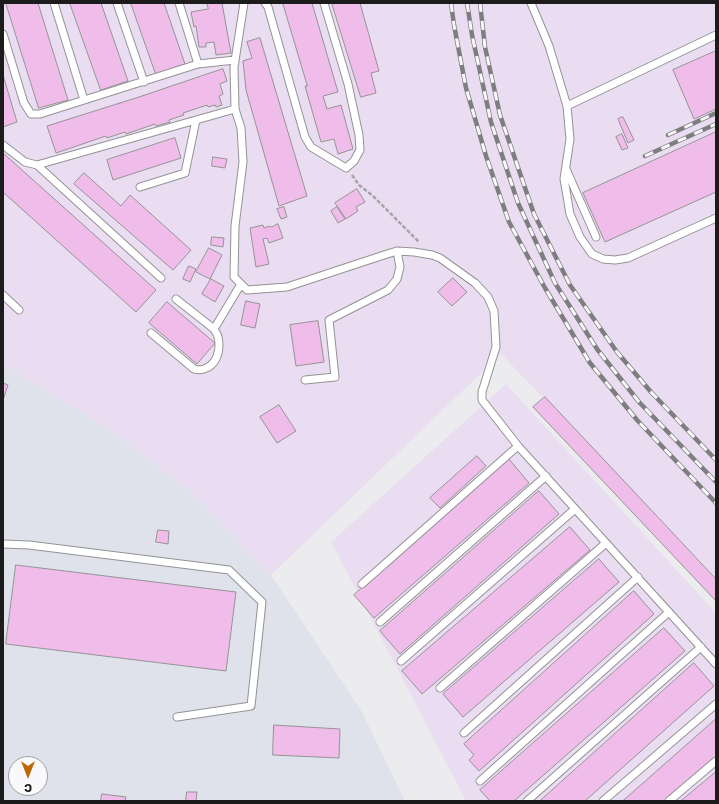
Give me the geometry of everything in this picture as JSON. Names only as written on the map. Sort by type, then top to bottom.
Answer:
[{"type":"lane","points":[[54,3],[84,100]]},
{"type":"lane","points":[[117,3],[144,82]]},
{"type":"lane","points":[[179,3],[198,64]]},
{"type":"lane","points":[[244,3],[234,67],[235,109],[240,128],[242,162],[235,226],[234,277],[247,290],[288,287],[384,254],[397,251],[414,252],[440,258],[475,283],[488,297],[494,311],[496,347],[482,392],[482,400],[518,446],[716,664]]},
{"type":"lane","points":[[265,3],[268,7],[304,137],[311,147],[346,168],[354,161],[360,150],[359,135],[348,84],[324,3]]},
{"type":"lane","points":[[531,3],[549,46],[567,106],[570,139],[564,179],[570,214],[580,237],[592,254],[603,259],[615,260],[628,258],[716,218]]},
{"type":"lane","points":[[3,34],[24,103],[31,114],[40,114],[198,64],[236,60]]},
{"type":"lane","points":[[567,106],[716,35]]},
{"type":"lane","points":[[37,165],[235,109]]},
{"type":"lane","points":[[140,187],[185,173],[196,120]]},
{"type":"lane","points":[[3,145],[25,162],[37,165],[161,278]]},
{"type":"lane","points":[[566,169],[596,237]]},
{"type":"lane","points":[[305,380],[335,377],[329,320],[388,290],[397,279],[400,267],[397,251]]},
{"type":"lane","points":[[214,329],[240,284]]},
{"type":"lane","points":[[3,295],[19,310]]},
{"type":"lane","points":[[151,333],[194,369],[203,370],[216,360],[219,351],[218,336],[214,329],[176,299]]},
{"type":"lane","points":[[362,584],[518,446]]},
{"type":"lane","points":[[380,622],[546,476]]},
{"type":"lane","points":[[401,661],[576,509]]},
{"type":"lane","points":[[440,688],[606,543]]},
{"type":"lane","points":[[3,544],[29,545],[229,570],[262,602],[250,706],[178,717]]},
{"type":"lane","points":[[464,733],[638,578]]},
{"type":"lane","points":[[480,781],[669,612]]},
{"type":"lane","points":[[527,801],[701,647]]},
{"type":"lane","points":[[603,801],[716,704]]},
{"type":"lane","points":[[669,801],[716,761]]},
{"type":"path","points":[[346,168],[359,185],[373,196],[432,255]]},
{"type":"shaded area","points":[[3,3],[716,3],[716,578],[501,354],[271,575],[190,491],[106,427],[3,364]]},
{"type":"shaded area","points":[[3,364],[106,427],[190,491],[271,575],[362,712],[405,801],[3,801]]},
{"type":"shaded area","points":[[506,384],[716,613],[716,801],[466,801],[331,542]]},
{"type":"building","points":[[6,3],[38,3],[68,100],[39,108]]},
{"type":"building","points":[[70,3],[101,3],[128,81],[101,90]]},
{"type":"building","points":[[131,3],[164,3],[185,64],[156,74]]},
{"type":"building","points":[[207,3],[222,3],[231,53],[216,55],[214,42],[206,43],[206,47],[199,47],[196,26],[194,27],[191,12],[208,9]]},
{"type":"building","points":[[283,3],[312,3],[338,92],[323,96],[327,109],[341,105],[353,149],[338,154],[334,139],[321,142],[305,86],[307,86]]},
{"type":"building","points":[[332,3],[360,3],[379,71],[371,73],[376,93],[361,97]]},
{"type":"building","points":[[260,38],[307,196],[279,206],[246,90],[243,61],[252,58],[247,42]]},
{"type":"building","points":[[716,51],[716,109],[694,119],[673,70]]},
{"type":"building","points":[[223,69],[227,81],[220,84],[223,94],[219,96],[222,105],[208,107],[207,105],[183,113],[184,115],[169,120],[170,122],[156,126],[155,124],[126,134],[125,132],[107,138],[106,136],[56,153],[47,126]]},
{"type":"building","points":[[3,75],[17,122],[3,127]]},
{"type":"building","points":[[623,117],[634,140],[628,143],[618,119]]},
{"type":"building","points":[[716,132],[716,192],[605,242],[583,193]]},
{"type":"building","points":[[622,134],[628,148],[622,150],[616,137]]},
{"type":"building","points":[[175,138],[181,158],[113,180],[107,160]]},
{"type":"building","points":[[3,153],[156,290],[136,312],[3,192]]},
{"type":"building","points":[[213,157],[227,159],[225,168],[212,166]]},
{"type":"building","points":[[84,173],[121,206],[130,195],[191,250],[173,270],[74,184]]},
{"type":"building","points":[[357,189],[365,202],[356,207],[358,211],[346,219],[335,203]]},
{"type":"building","points":[[284,207],[287,217],[281,219],[277,209]]},
{"type":"building","points":[[337,207],[345,219],[338,223],[331,211]]},
{"type":"building","points":[[278,224],[283,238],[269,243],[267,238],[263,239],[269,264],[256,267],[250,228],[263,225],[264,228],[271,227]]},
{"type":"building","points":[[212,237],[224,238],[223,247],[211,245]]},
{"type":"building","points":[[209,248],[222,255],[210,279],[196,272]]},
{"type":"building","points":[[189,266],[196,269],[190,282],[183,279]]},
{"type":"building","points":[[453,278],[467,292],[452,306],[438,292]]},
{"type":"building","points":[[211,279],[224,286],[215,302],[202,294]]},
{"type":"building","points":[[246,301],[260,304],[255,328],[241,325]]},
{"type":"building","points":[[167,302],[215,343],[197,364],[149,323]]},
{"type":"building","points":[[318,321],[324,362],[296,366],[290,325]]},
{"type":"building","points":[[3,383],[8,385],[3,400]]},
{"type":"building","points":[[545,397],[716,579],[716,601],[533,407]]},
{"type":"building","points":[[279,405],[296,431],[277,443],[260,417]]},
{"type":"building","points":[[477,456],[486,466],[440,508],[430,498]]},
{"type":"building","points":[[509,459],[529,483],[374,618],[354,595]]},
{"type":"building","points":[[539,491],[559,514],[400,654],[380,631]]},
{"type":"building","points":[[570,527],[590,550],[422,694],[402,671]]},
{"type":"building","points":[[158,530],[169,531],[168,544],[156,542]]},
{"type":"building","points":[[599,559],[619,582],[463,717],[443,694]]},
{"type":"building","points":[[16,565],[236,592],[226,671],[6,644]]},
{"type":"building","points":[[634,591],[654,614],[479,771],[469,760],[474,755],[464,744]]},
{"type":"building","points":[[664,628],[685,651],[514,801],[490,801],[480,790]]},
{"type":"building","points":[[694,663],[714,686],[585,801],[540,801]]},
{"type":"building","points":[[716,719],[716,756],[664,801],[623,801]]},
{"type":"building","points":[[274,725],[340,729],[339,758],[273,755]]},
{"type":"building","points":[[716,772],[716,801],[681,801]]},
{"type":"building","points":[[187,792],[197,792],[196,801],[186,801]]},
{"type":"building","points":[[102,794],[126,797],[125,801],[101,801]]},
{"type":"railway","points":[[451,3],[466,88],[486,156],[509,222],[545,288],[590,363],[637,420],[716,503]]},
{"type":"railway","points":[[467,3],[472,35],[491,122],[518,203],[555,283],[597,349],[639,402],[716,482]]},
{"type":"railway","points":[[480,3],[485,47],[500,115],[534,214],[570,285],[617,352],[651,392],[716,460]]},
{"type":"railway","points":[[668,135],[716,113]]},
{"type":"railway","points":[[645,156],[716,124]]}]
